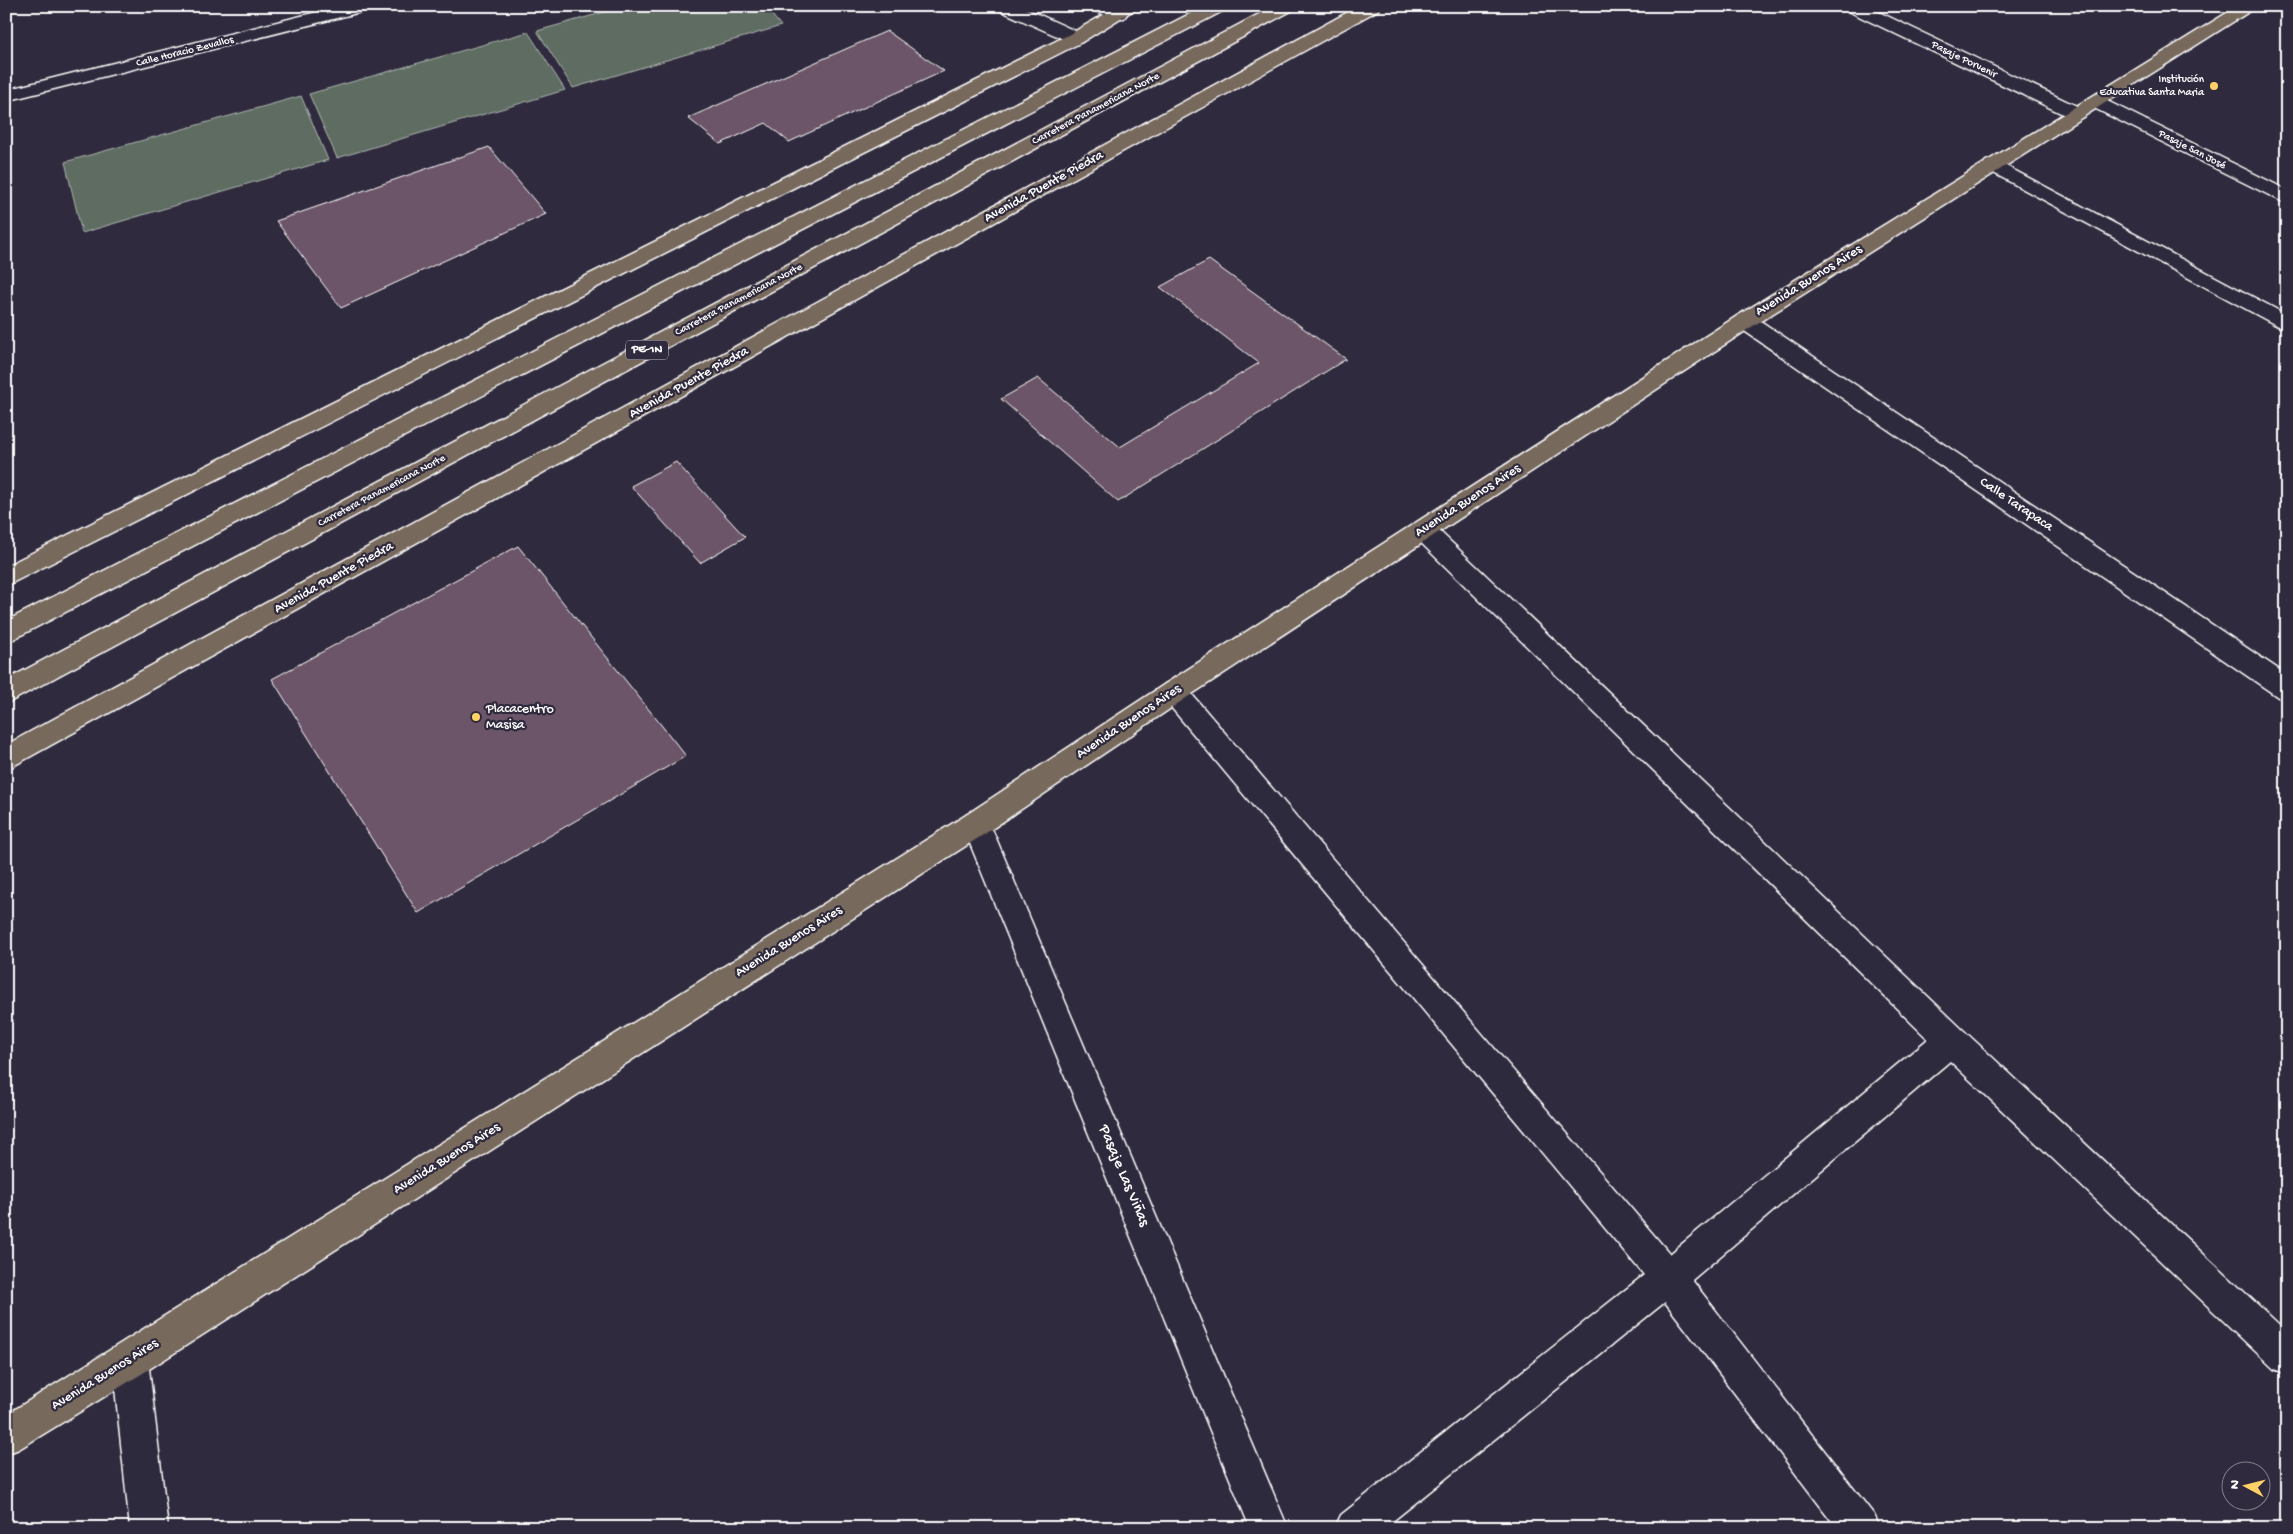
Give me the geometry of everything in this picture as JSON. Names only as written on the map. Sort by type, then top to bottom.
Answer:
[{"type":"main road","points":[[6,633],[1219,6]]},
{"type":"main road","name":"Carretera Panamericana Norte","points":[[6,693],[1287,6]]},
{"type":"main road","name":"Avenida Puente Piedra","points":[[6,759],[1372,6]]},
{"type":"main road","name":"Avenida Buenos Aires","points":[[6,1436],[130,1360],[976,824],[1174,692],[1745,321],[2250,6]]},
{"type":"main road","points":[[6,576],[1076,38],[1116,9]]},
{"type":"street","name":"Calle Horacio Zevallos","points":[[6,96],[363,6]]},
{"type":"street","points":[[1006,6],[1076,38]]},
{"type":"street","name":"Pasaje Porvenir","points":[[1852,6],[2087,108]]},
{"type":"street","name":"Pasaje San José","points":[[2087,108],[2287,198]]},
{"type":"street","points":[[1993,165],[2287,324]]},
{"type":"street","name":"Calle Tarapaca","points":[[1745,321],[2287,688]]},
{"type":"street","points":[[1424,530],[1951,1040],[2287,1356]]},
{"type":"street","points":[[1174,692],[1668,1278],[1861,1528]]},
{"type":"street","name":"Pasaje Las Viñas","points":[[976,824],[1269,1528]]},
{"type":"street","points":[[1354,1528],[1668,1278],[1951,1040]]},
{"type":"street","points":[[130,1360],[149,1528]]},
{"type":"green space","points":[[626,6],[765,6],[781,26],[573,88],[537,31]]},
{"type":"green space","points":[[528,32],[565,90],[337,158],[309,94]]},
{"type":"green space","points":[[301,96],[328,160],[82,233],[65,162]]},
{"type":"building","points":[[887,31],[944,71],[789,142],[766,123],[720,144],[688,118]]},
{"type":"building","points":[[489,147],[546,214],[341,308],[276,221]]},
{"type":"building","points":[[1209,260],[1346,359],[1118,502],[1001,399],[1038,378],[1120,447],[1259,363],[1160,287]]},
{"type":"building","points":[[676,462],[745,537],[700,563],[631,486]]},
{"type":"building","name":"Placacentro Masisa","points":[[518,546],[686,756],[418,913],[272,679]]},
{"type":"place","name":"Institución Educativa Santa Maria","points":[[2214,86]]},
{"type":"place","name":"Placacentro Masisa","points":[[476,717]]}]
